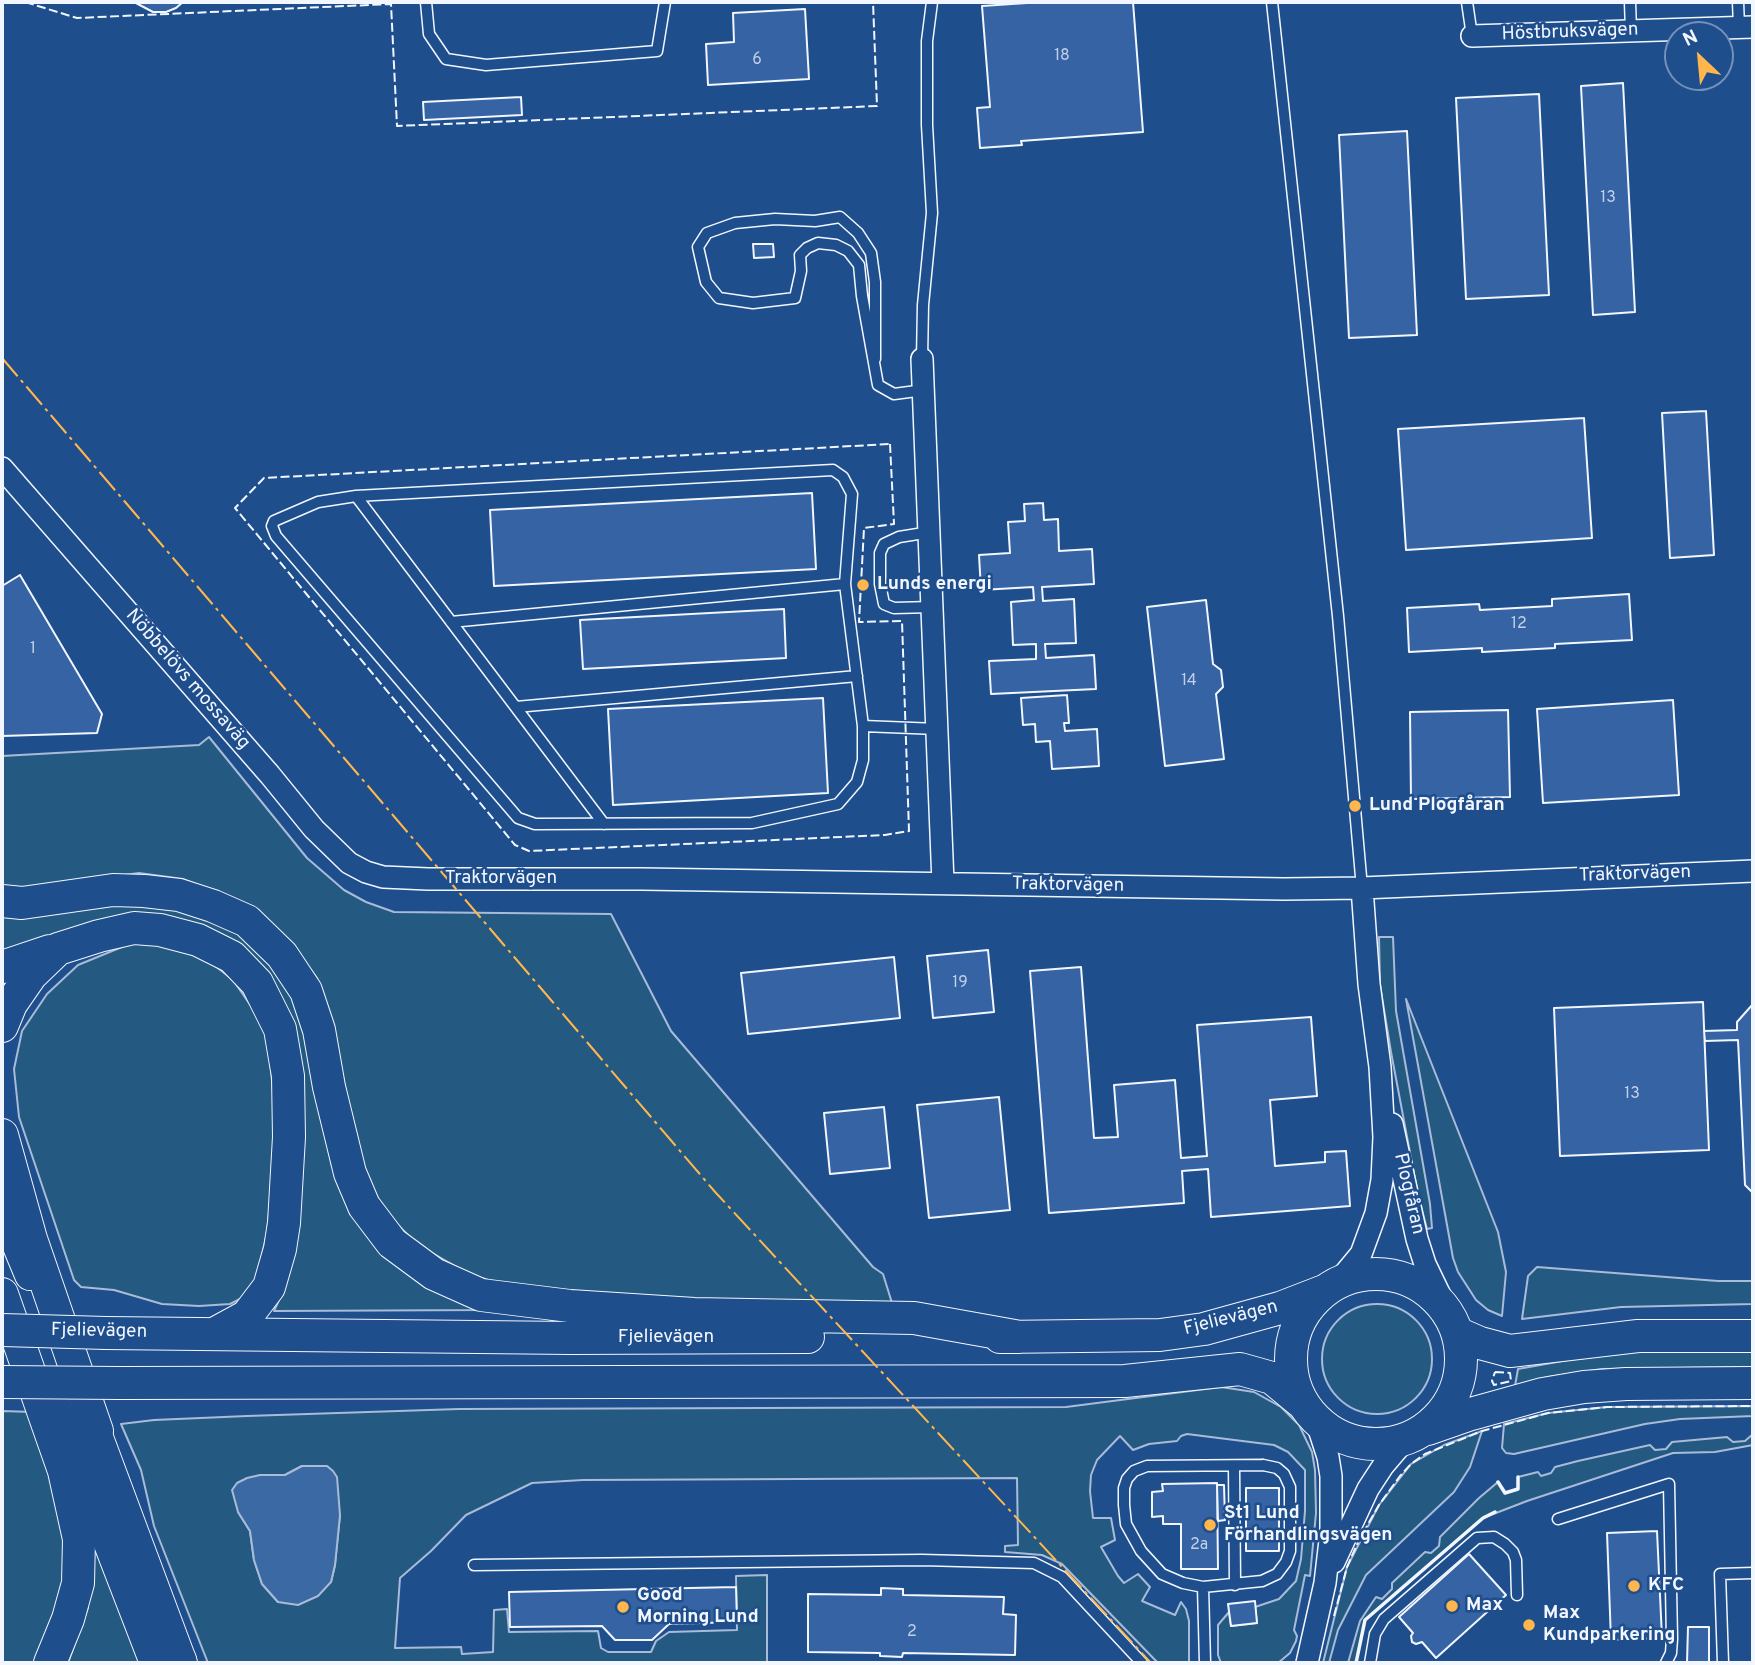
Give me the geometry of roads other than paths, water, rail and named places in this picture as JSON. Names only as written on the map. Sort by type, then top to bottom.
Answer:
[{"type":"main road","points":[[2,901],[22,903],[113,890],[144,891],[179,895],[247,921],[282,955],[306,990],[319,1030],[341,1137],[364,1206],[392,1243],[434,1274],[481,1295],[570,1307],[694,1314],[914,1318],[1020,1337]]},
{"type":"main road","points":[[2,967],[99,936],[134,928],[160,930],[198,940],[232,957],[257,983],[280,1029],[288,1076],[289,1138],[284,1223],[269,1287],[247,1316],[214,1334]]},
{"type":"main road","points":[[2,1026],[11,1004],[31,975],[58,949]]},
{"type":"main road","points":[[2,1135],[31,1239],[174,1662]]},
{"type":"main road","points":[[2,1208],[97,1431]]},
{"type":"main road","points":[[2,1274],[76,1453],[174,1662]]},
{"type":"main road","name":"Fjelievägen","points":[[2,1330],[571,1338],[1160,1335],[1204,1329],[1280,1308],[1366,1274],[1395,1276],[1414,1283],[1431,1293],[1453,1324],[1480,1343],[1510,1351],[1628,1337],[1753,1336]]},
{"type":"main road","name":"Fjelievägen","points":[[1309,1411],[1294,1384],[1290,1366],[1293,1337],[1305,1311],[1331,1287]]},
{"type":"main road","points":[[2,1294],[64,1471],[79,1539],[78,1583],[68,1619],[50,1663]]},
{"type":"main road","points":[[1413,1435],[1445,1409],[1456,1389],[1461,1366],[1453,1324]]},
{"type":"main road","points":[[2,1382],[1125,1381],[1240,1369],[1272,1378],[1340,1437],[1362,1443],[1386,1444],[1471,1414],[1543,1394],[1584,1387],[1753,1383]]},
{"type":"street","name":"Höstbruksvägen","points":[[1472,36],[1746,27]]},
{"type":"street","points":[[922,359],[943,883]]},
{"type":"street","name":"Nöbbelövs mossaväg","points":[[2,468],[314,829],[349,863],[383,877]]},
{"type":"street","name":"Traktorvägen","points":[[383,877],[1284,889],[1753,871]]},
{"type":"street","name":"Plogfåran","points":[[1331,1287],[1361,1254],[1376,1213],[1382,1180],[1384,1137],[1380,1068],[1362,888]]},
{"type":"street","name":"Plogfåran","points":[[1380,1068],[1417,1239],[1425,1264],[1453,1324]]},
{"type":"street","points":[[1307,1663],[1325,1583],[1331,1532],[1331,1476],[1328,1457],[1309,1411]]},
{"type":"street","points":[[1325,1583],[1368,1489],[1383,1466],[1413,1435]]},
{"type":"lane","points":[[426,2],[429,34],[446,59],[486,65],[657,51],[665,2]]},
{"type":"lane","points":[[922,359],[923,305],[932,213],[927,41],[932,2]]},
{"type":"lane","points":[[1272,2],[1338,617],[1362,888]]},
{"type":"lane","points":[[1467,2],[1472,36]]},
{"type":"lane","points":[[1630,2],[1631,31]]},
{"type":"lane","points":[[1738,2],[1746,27]]},
{"type":"lane","points":[[875,359],[875,282],[871,253],[858,233],[840,218],[735,223],[707,233],[698,247],[706,282],[719,298],[753,303],[795,299],[801,271],[800,255],[807,248],[818,243],[836,245],[848,251],[859,265],[878,385],[894,394],[924,390]]},
{"type":"lane","points":[[833,470],[843,477],[852,494],[845,584],[863,726],[863,760],[858,782],[838,804],[752,823],[535,824],[518,818],[275,536],[272,526],[274,521],[318,502],[356,496],[833,470]]},
{"type":"lane","points":[[356,496],[604,824]]},
{"type":"lane","points":[[930,532],[900,537],[884,544],[880,554],[880,584],[884,604],[894,608],[932,607]]},
{"type":"lane","points":[[451,622],[845,584]]},
{"type":"lane","points":[[516,707],[857,676]]},
{"type":"lane","points":[[863,726],[937,729]]},
{"type":"lane","points":[[1263,1465],[1277,1468],[1284,1474],[1290,1487],[1290,1551],[1286,1562],[1277,1574],[1235,1585],[1203,1587],[1161,1574],[1141,1551],[1126,1524],[1124,1488],[1134,1471],[1147,1466],[1263,1465]]},
{"type":"lane","points":[[1234,1466],[1235,1585]]},
{"type":"lane","points":[[1558,1519],[1669,1484],[1672,1639],[1671,1653],[1666,1663]]},
{"type":"lane","points":[[1370,1663],[1375,1634],[1380,1623],[1477,1538],[1494,1537],[1513,1552],[1517,1566],[1517,1595]]},
{"type":"lane","points":[[474,1565],[910,1560],[1034,1563],[1062,1577],[1142,1663]]},
{"type":"lane","points":[[1723,1663],[1720,1574],[1753,1573]]},
{"type":"lane","points":[[1203,1587],[1205,1663]]},
{"type":"place","name":"Lunds energi","points":[[863,585]]},
{"type":"place","name":"Lund Plogfåran","points":[[1355,806]]},
{"type":"place","name":"St1 Lund Förhandlingsvägen","points":[[1210,1525]]},
{"type":"place","name":"KFC","points":[[1634,1586]]},
{"type":"place","name":"Max","points":[[1452,1606]]},
{"type":"place","name":"Good Morning Lund","points":[[623,1607]]},
{"type":"place","name":"Max Kundparkering","points":[[1529,1625]]}]
